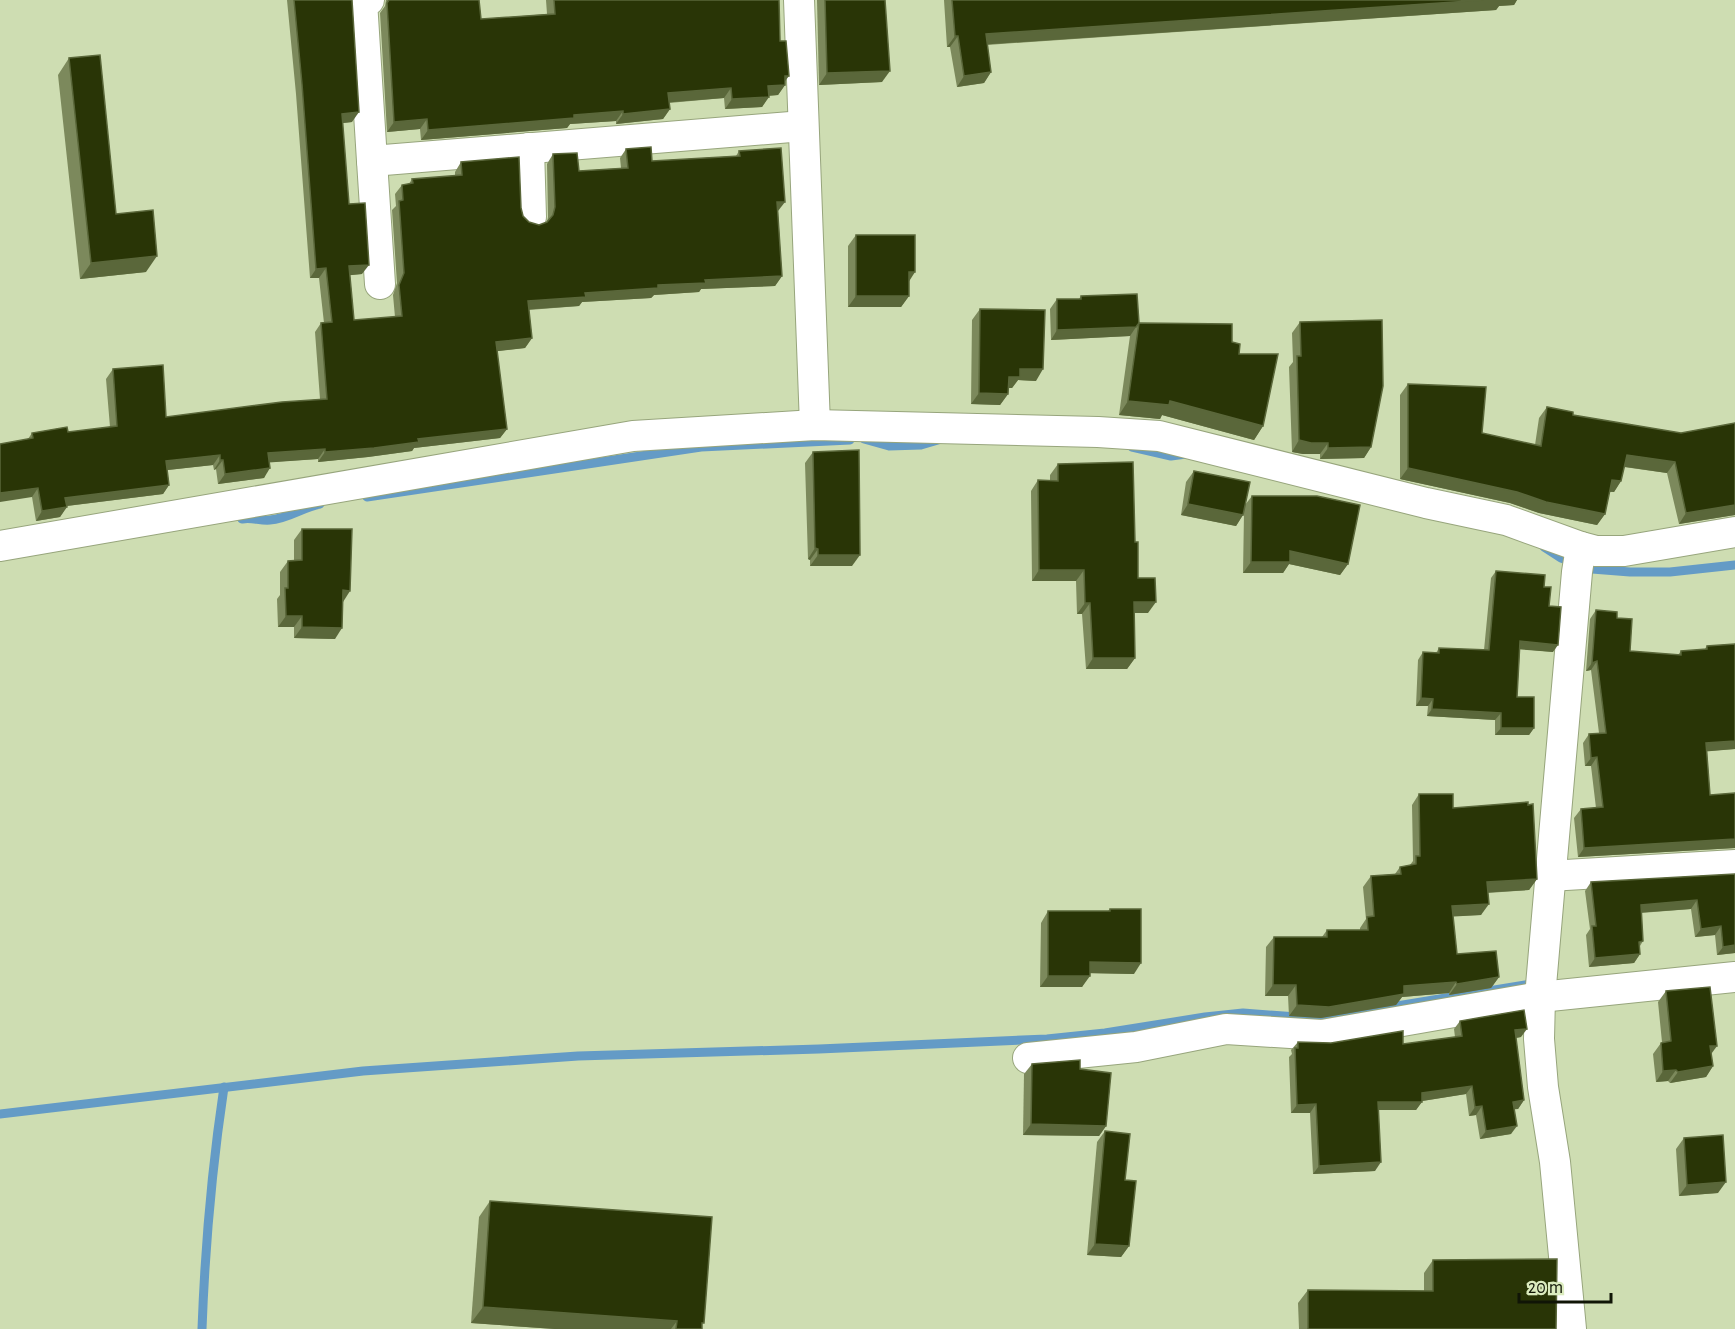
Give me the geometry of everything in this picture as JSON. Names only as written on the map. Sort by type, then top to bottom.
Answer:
[{"type":"street","points":[[369,0],[362,0],[380,284]]},
{"type":"street","points":[[799,0],[815,425]]},
{"type":"street","points":[[372,161],[804,126]]},
{"type":"street","points":[[530,148],[531,217]]},
{"type":"street","points":[[0,546],[633,436],[815,425],[1098,432],[1159,436],[1426,503],[1506,520],[1579,560]]},
{"type":"street","points":[[1579,560],[1596,550],[1624,551],[1735,532]]},
{"type":"street","points":[[1571,1329],[1555,1162],[1543,1087],[1539,1038],[1540,987],[1579,560]]},
{"type":"street","points":[[1550,876],[1735,865]]},
{"type":"street","points":[[1028,1058],[1136,1047],[1227,1029],[1322,1035],[1540,987],[1735,976]]},
{"type":"building","points":[[294,0],[352,0],[359,112],[342,114],[349,204],[365,203],[369,265],[349,266],[354,320],[402,316],[399,285],[404,273],[399,201],[403,200],[402,185],[413,183],[412,179],[462,175],[461,162],[519,157],[523,216],[529,222],[539,225],[547,222],[553,215],[555,207],[553,154],[577,153],[579,171],[628,168],[626,149],[651,147],[652,161],[740,156],[739,151],[781,148],[785,202],[777,202],[782,276],[705,280],[706,283],[658,285],[658,288],[585,293],[586,297],[528,301],[532,338],[496,342],[507,429],[418,439],[419,442],[374,448],[268,453],[270,468],[225,474],[220,455],[166,461],[169,485],[65,498],[67,507],[42,511],[38,488],[0,493],[0,444],[33,438],[32,433],[67,427],[68,432],[117,426],[113,369],[163,365],[166,417],[282,402],[327,399],[321,323],[332,322],[326,268],[316,269]]},
{"type":"building","points":[[389,0],[479,0],[481,19],[555,14],[554,0],[779,0],[780,41],[786,41],[789,76],[785,76],[785,85],[768,86],[769,97],[732,99],[731,88],[668,93],[670,109],[623,114],[623,111],[574,115],[574,118],[428,130],[427,119],[394,122],[387,3]]},
{"type":"building","points":[[825,0],[885,0],[890,71],[827,73]]},
{"type":"building","points":[[952,0],[1484,0],[986,34],[991,72],[964,76],[958,36],[955,36]]},
{"type":"building","points":[[100,55],[116,214],[153,210],[157,256],[91,263],[69,58]]},
{"type":"building","points":[[856,235],[915,235],[915,272],[909,272],[909,296],[856,296]]},
{"type":"building","points":[[1137,294],[1139,323],[1136,327],[1057,330],[1057,299]]},
{"type":"building","points":[[980,309],[1045,310],[1043,369],[1020,369],[1020,377],[1009,377],[1008,394],[979,393]]},
{"type":"building","points":[[1382,320],[1383,386],[1371,447],[1328,448],[1328,443],[1299,440],[1297,356],[1301,356],[1300,322]]},
{"type":"building","points":[[1139,323],[1232,324],[1232,342],[1240,344],[1239,354],[1278,354],[1263,426],[1170,401],[1169,405],[1128,401]]},
{"type":"building","points":[[1408,384],[1486,387],[1482,433],[1541,446],[1547,407],[1573,412],[1573,415],[1681,433],[1735,423],[1735,505],[1686,513],[1675,462],[1627,455],[1621,481],[1612,480],[1605,514],[1408,468]]},
{"type":"building","points":[[859,450],[860,555],[818,555],[818,549],[815,548],[813,452]]},
{"type":"building","points":[[1133,462],[1138,578],[1155,578],[1156,602],[1134,602],[1135,658],[1093,658],[1090,603],[1085,603],[1084,570],[1039,570],[1038,480],[1058,481],[1058,464]]},
{"type":"building","points":[[1194,471],[1250,482],[1243,515],[1188,504]]},
{"type":"building","points":[[1252,496],[1317,496],[1360,505],[1348,564],[1290,551],[1290,562],[1251,562]]},
{"type":"building","points":[[302,529],[352,529],[350,591],[343,590],[342,628],[302,627],[302,616],[286,616],[285,588],[288,588],[288,561],[302,560]]},
{"type":"building","points":[[1496,571],[1545,575],[1544,587],[1551,587],[1549,606],[1561,607],[1558,645],[1520,641],[1517,697],[1534,697],[1534,728],[1501,728],[1501,713],[1432,709],[1433,699],[1421,698],[1423,652],[1439,653],[1439,648],[1489,650]]},
{"type":"building","points":[[1596,610],[1617,612],[1617,618],[1632,619],[1630,651],[1681,655],[1681,651],[1735,644],[1735,741],[1706,743],[1710,795],[1735,793],[1735,839],[1584,848],[1581,809],[1603,807],[1597,757],[1591,758],[1589,734],[1606,733],[1597,661],[1592,663]]},
{"type":"building","points":[[1419,794],[1453,794],[1453,808],[1528,802],[1528,805],[1533,804],[1537,879],[1487,882],[1489,904],[1452,906],[1457,954],[1496,951],[1499,977],[1457,984],[1456,982],[1404,986],[1404,994],[1329,1007],[1297,1005],[1296,985],[1273,985],[1274,937],[1327,937],[1327,930],[1368,930],[1367,917],[1374,916],[1371,876],[1401,874],[1400,867],[1416,864],[1416,856],[1420,856]]},
{"type":"building","points":[[1735,874],[1735,945],[1723,947],[1721,926],[1701,929],[1697,900],[1641,905],[1643,941],[1639,942],[1640,954],[1595,958],[1592,926],[1596,926],[1591,882]]},
{"type":"building","points":[[1110,909],[1141,909],[1141,963],[1090,962],[1090,976],[1048,976],[1048,911],[1110,911]]},
{"type":"building","points":[[1710,987],[1717,1046],[1710,1046],[1713,1066],[1678,1072],[1676,1070],[1663,1071],[1661,1043],[1671,1041],[1666,991]]},
{"type":"building","points":[[1524,1010],[1527,1029],[1515,1030],[1524,1100],[1513,1102],[1517,1126],[1486,1131],[1482,1106],[1475,1107],[1472,1086],[1422,1093],[1422,1102],[1378,1102],[1381,1162],[1319,1166],[1316,1104],[1297,1105],[1295,1048],[1298,1048],[1298,1042],[1331,1043],[1403,1031],[1403,1044],[1462,1036],[1460,1021]]},
{"type":"building","points":[[1080,1060],[1080,1069],[1111,1073],[1106,1126],[1031,1124],[1032,1064]]},
{"type":"building","points":[[1105,1131],[1130,1134],[1125,1180],[1136,1181],[1129,1246],[1095,1244]]},
{"type":"building","points":[[1723,1135],[1726,1182],[1687,1185],[1684,1138]]},
{"type":"building","points":[[490,1201],[712,1217],[702,1329],[676,1329],[677,1321],[483,1307]]},
{"type":"building","points":[[1557,1259],[1556,1329],[1308,1329],[1308,1290],[1433,1291],[1433,1260]]},
{"type":"waterway","points":[[864,439],[889,446],[921,445],[938,440]]},
{"type":"waterway","points":[[367,497],[701,447],[850,440]]},
{"type":"waterway","points":[[1132,447],[1171,456],[1186,454]]},
{"type":"waterway","points":[[242,519],[277,519],[320,504]]},
{"type":"waterway","points":[[1544,547],[1561,558],[1592,569],[1670,572],[1735,565]]},
{"type":"waterway","points":[[0,1114],[363,1071],[578,1056],[1047,1039],[1243,1013],[1297,1017],[1348,1014],[1537,983]]},
{"type":"waterway","points":[[202,1329],[210,1207],[224,1087]]}]
